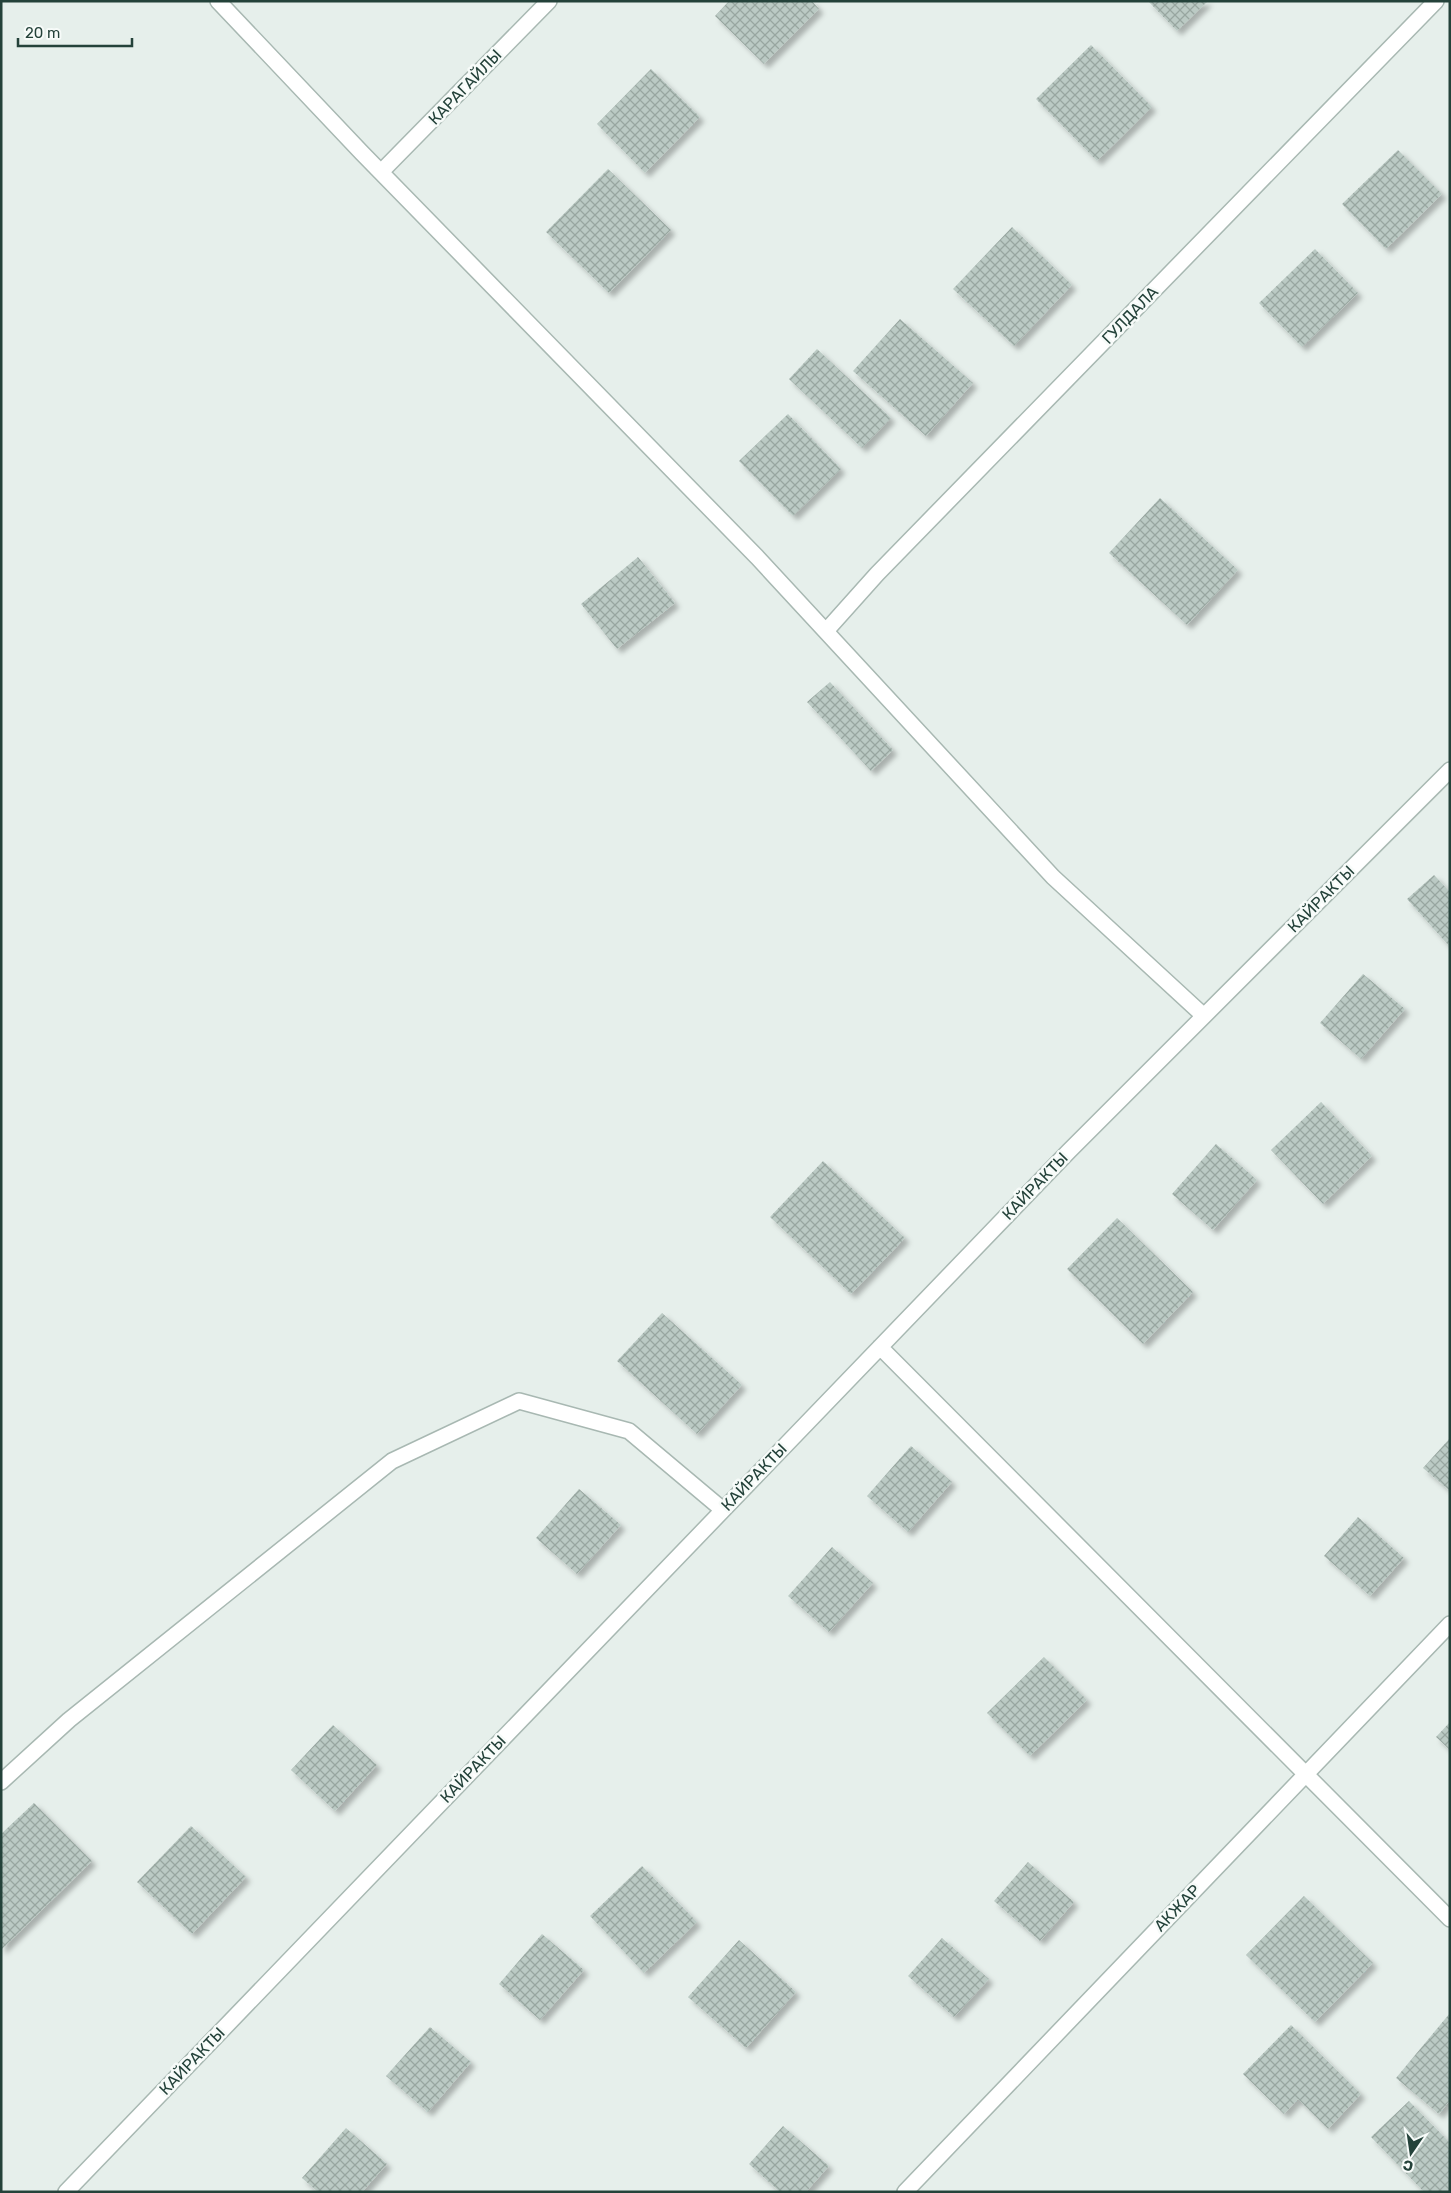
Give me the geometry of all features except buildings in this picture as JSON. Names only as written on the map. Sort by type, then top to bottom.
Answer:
[{"type":"street","points":[[218,1],[381,172],[757,557],[1053,877],[1204,1016]]},
{"type":"street","name":"КАРАГАЙЛЫ","points":[[381,172],[549,1]]},
{"type":"street","name":"ГУЛДАЛА","points":[[826,631],[877,574],[1436,1]]},
{"type":"street","name":"КАЙРАКТЫ","points":[[66,2192],[1069,1151],[1450,770]]},
{"type":"street","points":[[880,1347],[1450,1919]]},
{"type":"street","points":[[1,1782],[69,1720],[392,1461],[519,1400],[629,1431],[723,1510]]},
{"type":"street","name":"АКЖАР","points":[[905,2192],[1450,1624]]}]
